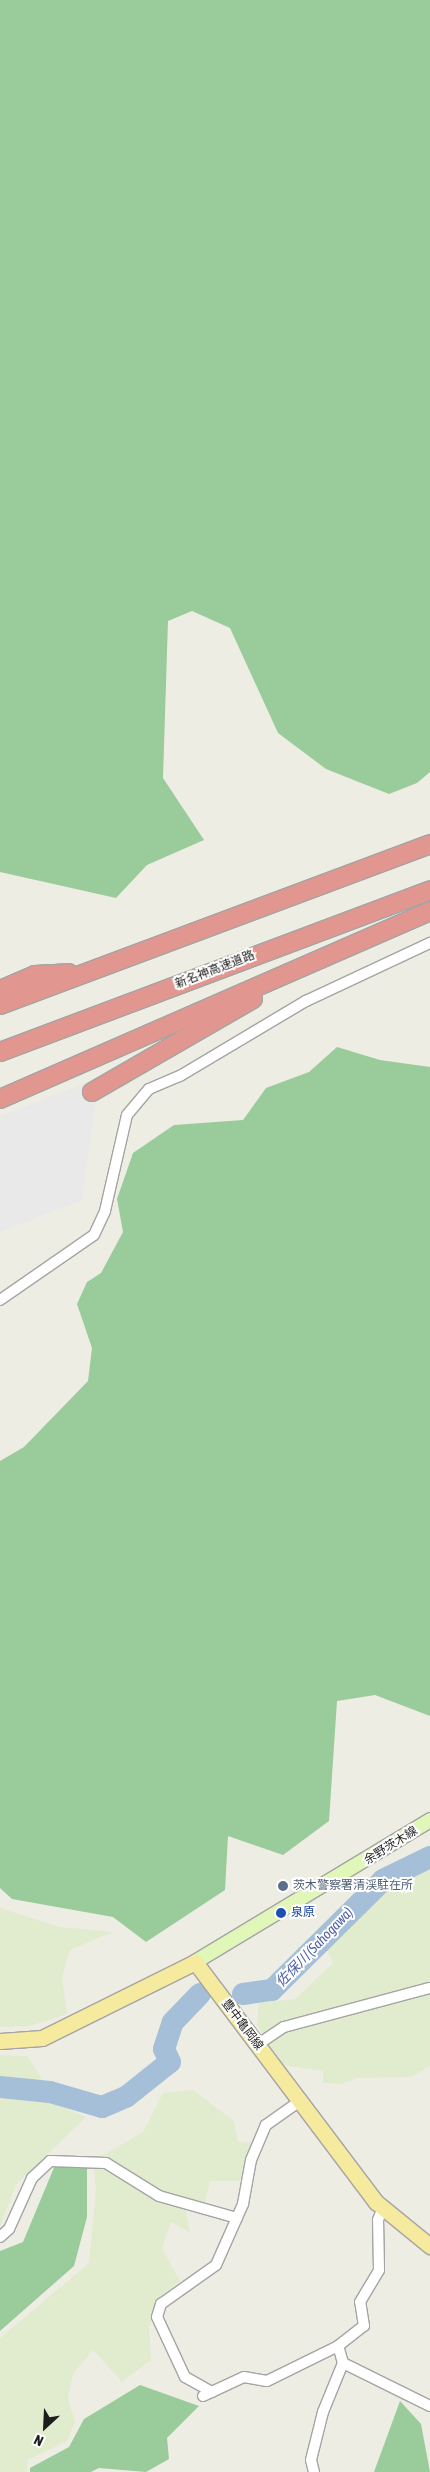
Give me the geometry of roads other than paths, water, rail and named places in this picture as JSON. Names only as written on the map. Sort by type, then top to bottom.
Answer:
[{"type":"highway","points":[[0,1005],[430,844]]},
{"type":"highway","name":"新名神高速道路","points":[[0,1052],[430,890]]},
{"type":"highway","points":[[0,1099],[430,911]]},
{"type":"highway","points":[[92,1092],[329,955]]},
{"type":"highway","points":[[0,990],[35,976],[89,971]]},
{"type":"main road","name":"余野茨木線","points":[[195,1962],[430,1820]]},
{"type":"main road","points":[[0,2041],[42,2038],[195,1962]]},
{"type":"main road","name":"豊中亀岡線","points":[[195,1962],[383,2207],[430,2246]]},
{"type":"street","points":[[0,1300],[94,1235],[105,1211],[127,1115],[142,1094],[306,1001],[430,943]]},
{"type":"street","points":[[257,2045],[284,2028],[430,1988]]},
{"type":"street","points":[[300,2101],[266,2125],[251,2160],[237,2218],[216,2265],[161,2304],[157,2317],[185,2377],[207,2394],[244,2377],[267,2381],[352,2340],[364,2326],[360,2302],[379,2270],[378,2220],[383,2207]]},
{"type":"street","points":[[0,2237],[8,2229],[32,2178],[50,2161],[106,2163],[159,2196],[237,2218]]},
{"type":"street","points":[[314,2472],[311,2460],[323,2412],[343,2363],[338,2346]]},
{"type":"street","points":[[343,2363],[430,2406]]},
{"type":"waterway","name":"佐保川 (Sahogawa)","points":[[243,1994],[272,1990],[383,1880],[430,1857]]},
{"type":"waterway","name":"佐保川 (Sahogawa)","points":[[0,2087],[50,2092],[102,2107],[126,2097],[170,2062],[164,2049],[173,2022],[200,1994]]},
{"type":"place","name":"茨木警察署清渓駐在所","points":[[283,1886]]},
{"type":"place","name":"泉原","points":[[281,1913]]}]
